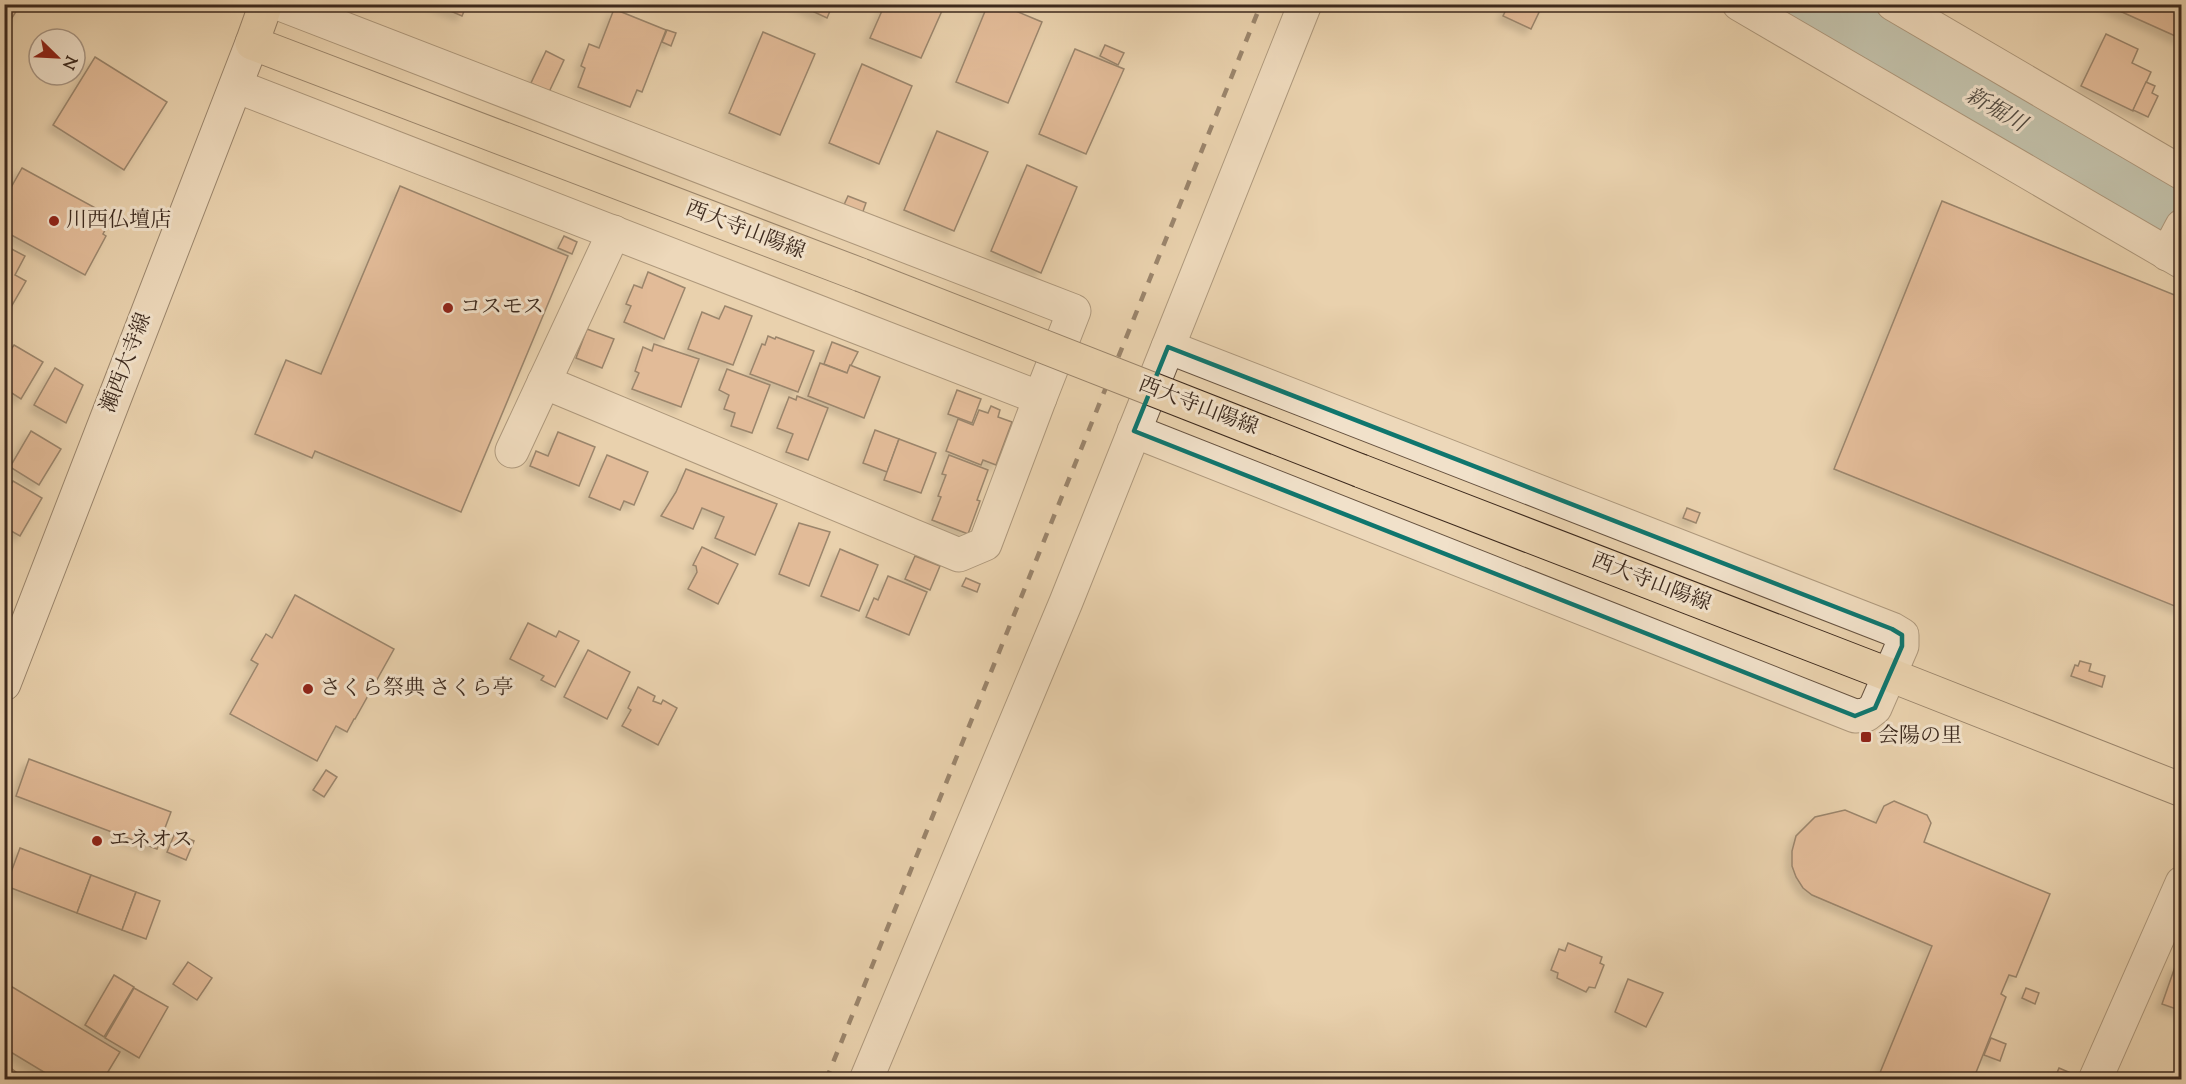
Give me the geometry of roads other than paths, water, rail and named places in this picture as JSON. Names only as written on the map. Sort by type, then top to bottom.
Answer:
[{"type":"main road","points":[[252,44],[266,4]]},
{"type":"main road","name":"西大寺山陽線","points":[[252,44],[861,275],[2181,790]]},
{"type":"street","points":[[280,4],[1074,311],[985,544],[958,555],[544,382]]},
{"type":"street","points":[[866,1080],[1066,602],[1305,4]]},
{"type":"street","points":[[1739,4],[2175,246]]},
{"type":"street","points":[[1893,4],[2181,173]]},
{"type":"street","name":"瀬西大寺線","points":[[4,684],[252,44]]},
{"type":"street","points":[[236,86],[1040,398]]},
{"type":"street","points":[[512,451],[614,232]]},
{"type":"street","points":[[1134,431],[1855,716],[1866,715],[1875,708],[1902,646],[1902,635],[1892,629],[1168,347]]},
{"type":"street","points":[[2095,1080],[2181,883]]},
{"type":"waterway","name":"新堀川","points":[[1809,4],[2182,218]]},
{"type":"railway","points":[[826,1080],[1261,4]]},
{"type":"place","name":"川西仏壇店","points":[[54,221]]},
{"type":"place","name":"コスモス","points":[[448,308]]},
{"type":"place","name":"さくら祭典 さくら亭","points":[[308,689]]},
{"type":"place","name":"会陽の里","points":[[1866,737]]},
{"type":"place","name":"エネオス","points":[[97,841]]}]
